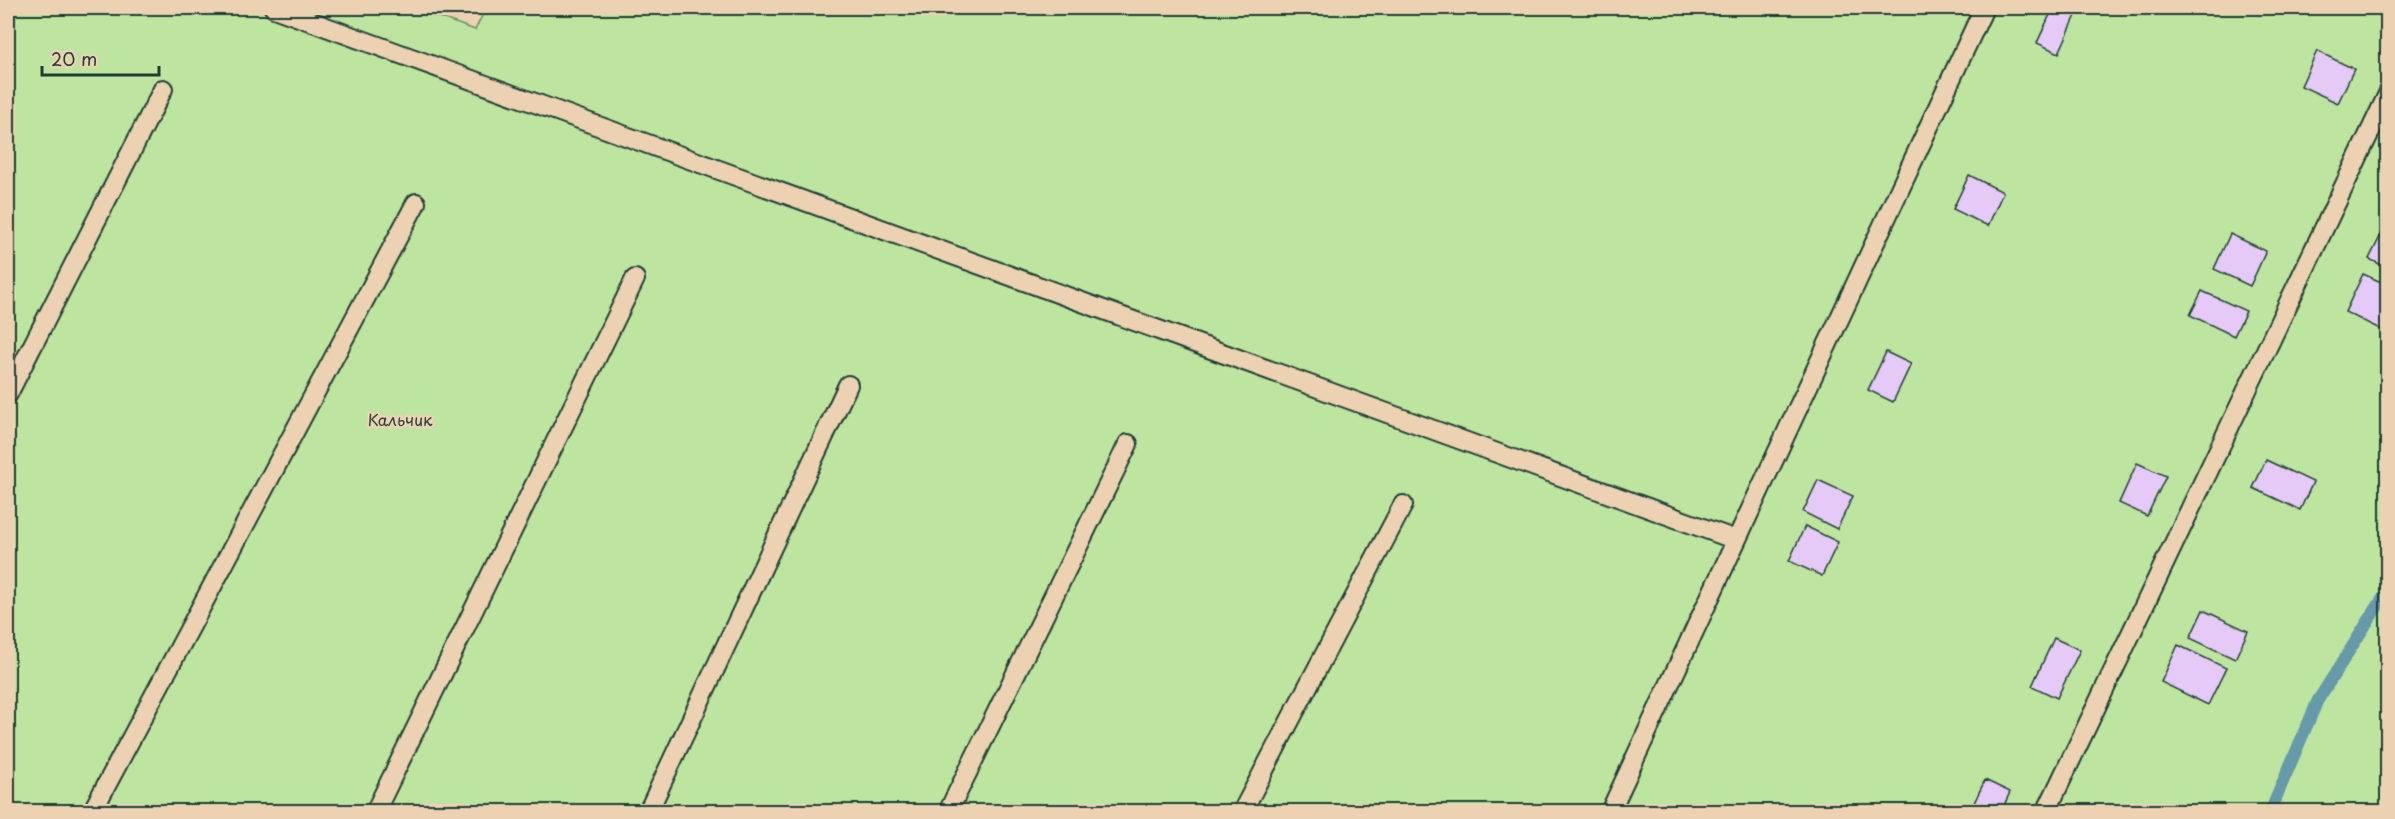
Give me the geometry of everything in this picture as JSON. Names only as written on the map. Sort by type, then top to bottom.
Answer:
[{"type":"lane","points":[[274,8],[1736,540]]},
{"type":"lane","points":[[1610,812],[1984,8]]},
{"type":"lane","points":[[8,394],[163,89]]},
{"type":"lane","points":[[2046,812],[2388,94]]},
{"type":"lane","points":[[92,812],[416,203]]},
{"type":"lane","points":[[375,812],[635,279]]},
{"type":"lane","points":[[648,812],[848,385]]},
{"type":"lane","points":[[948,812],[1128,444]]},
{"type":"lane","points":[[1242,812],[1403,505]]},
{"type":"green space","name":"Кальчик","points":[[8,8],[413,8],[475,30],[486,8],[2387,8],[2387,811],[8,811]]},
{"type":"building","points":[[2053,8],[2071,8],[2078,11],[2059,53],[2037,43]]},
{"type":"building","points":[[2317,51],[2354,69],[2338,103],[2301,86]]},
{"type":"building","points":[[1969,175],[2003,192],[1988,226],[1953,209]]},
{"type":"building","points":[[2388,225],[2388,268],[2369,259]]},
{"type":"building","points":[[2230,234],[2266,251],[2250,286],[2214,269]]},
{"type":"building","points":[[2363,274],[2388,285],[2388,318],[2382,330],[2345,312]]},
{"type":"building","points":[[2202,291],[2246,311],[2234,336],[2190,315]]},
{"type":"building","points":[[1886,352],[1911,364],[1893,402],[1868,390]]},
{"type":"building","points":[[2266,460],[2313,482],[2300,510],[2253,488]]},
{"type":"building","points":[[2137,463],[2166,476],[2147,516],[2119,503]]},
{"type":"building","points":[[1818,480],[1853,496],[1837,529],[1803,512]]},
{"type":"building","points":[[1805,526],[1838,542],[1822,576],[1789,561]]},
{"type":"building","points":[[2203,610],[2248,631],[2235,659],[2190,638]]},
{"type":"building","points":[[2054,638],[2080,650],[2057,698],[2032,686]]},
{"type":"building","points":[[2178,645],[2226,668],[2208,705],[2161,682]]},
{"type":"building","points":[[1985,780],[2010,792],[2001,812],[1993,812],[1974,803]]},
{"type":"waterway","points":[[2270,812],[2318,700],[2388,590]]}]
